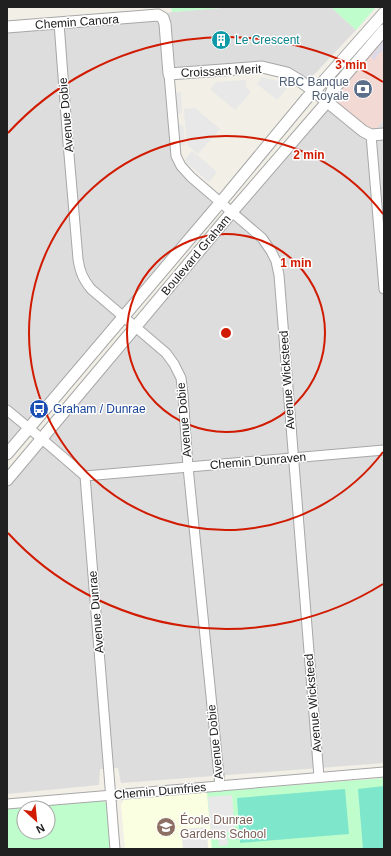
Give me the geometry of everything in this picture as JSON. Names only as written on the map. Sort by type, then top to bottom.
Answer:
[{"type":"street","name":"Boulevard Graham","points":[[7,454],[307,98],[384,14]]},
{"type":"street","name":"Chemin Canora","points":[[7,27],[158,15],[163,18],[165,24]]},
{"type":"street","name":"Avenue Dobie","points":[[59,23],[79,266],[82,275],[85,282],[91,289],[166,352],[181,378],[188,467],[220,786]]},
{"type":"street","name":"Avenue Wicksteed","points":[[165,24],[176,156],[181,166],[188,174],[231,213],[262,238],[270,248],[276,261],[279,275],[319,777]]},
{"type":"street","name":"Boulevard Graham","points":[[7,480],[231,213],[327,102],[332,91],[384,30]]},
{"type":"street","name":"Croissant Merit","points":[[170,74],[262,68],[286,73],[314,91],[363,131],[371,135]]},
{"type":"street","points":[[384,134],[371,135],[384,289]]},
{"type":"street","points":[[7,410],[85,476]]},
{"type":"street","name":"Chemin Dunraven","points":[[85,476],[384,450]]},
{"type":"street","name":"Avenue Dunrae","points":[[85,476],[115,849]]},
{"type":"street","name":"Chemin Dumfries","points":[[7,804],[384,772]]},
{"type":"shaded area","points":[[233,7],[331,7],[356,30],[308,81],[273,71],[171,76],[176,156],[220,203],[7,454],[7,27],[158,15],[172,12]]},
{"type":"shaded area","points":[[384,32],[384,119],[371,135],[327,102]]},
{"type":"shaded area","points":[[384,40],[384,50],[382,52],[381,51],[374,60],[371,57]]},
{"type":"shaded area","points":[[262,77],[278,81],[287,88],[277,100],[257,84]]},
{"type":"shaded area","points":[[246,80],[245,87],[251,92],[235,110],[210,89],[216,82]]},
{"type":"shaded area","points":[[181,92],[182,113],[174,114],[172,93]]},
{"type":"shaded area","points":[[327,102],[371,135],[384,119],[384,763],[121,783],[118,768],[100,769],[99,785],[7,794],[7,480]]},
{"type":"shaded area","points":[[195,108],[220,129],[198,154],[187,145],[184,109]]},
{"type":"shaded area","points":[[183,125],[185,145],[176,146],[174,126]]},
{"type":"shaded area","points":[[192,151],[217,172],[209,182],[184,161]]},
{"type":"shaded area","name":"École Dunrae Gardens School","points":[[207,792],[212,849],[125,849],[121,805],[123,801],[128,798]]},
{"type":"shaded area","points":[[232,795],[235,832],[227,832],[228,845],[219,846],[218,836],[211,836],[208,797]]},
{"type":"shaded area","points":[[207,827],[208,849],[183,849],[181,829]]},
{"type":"green space","points":[[171,7],[233,7],[172,12]]},
{"type":"green space","points":[[331,7],[376,7],[356,30]]},
{"type":"green space","points":[[384,778],[384,849],[212,849],[207,792]]},
{"type":"green space","points":[[384,786],[384,849],[363,849],[358,789]]},
{"type":"green space","points":[[345,789],[349,834],[240,843],[237,798]]},
{"type":"green space","points":[[100,801],[105,802],[108,806],[111,849],[8,849],[7,808],[16,807],[16,840],[56,840],[56,804]]},
{"type":"place","name":"Le Crescent","points":[[221,40]]},
{"type":"place","name":"RBC Banque Royale","points":[[363,89]]},
{"type":"place","name":"Graham / Dunrae","points":[[39,409]]},
{"type":"place","name":"École Dunrae Gardens School","points":[[166,827]]}]
